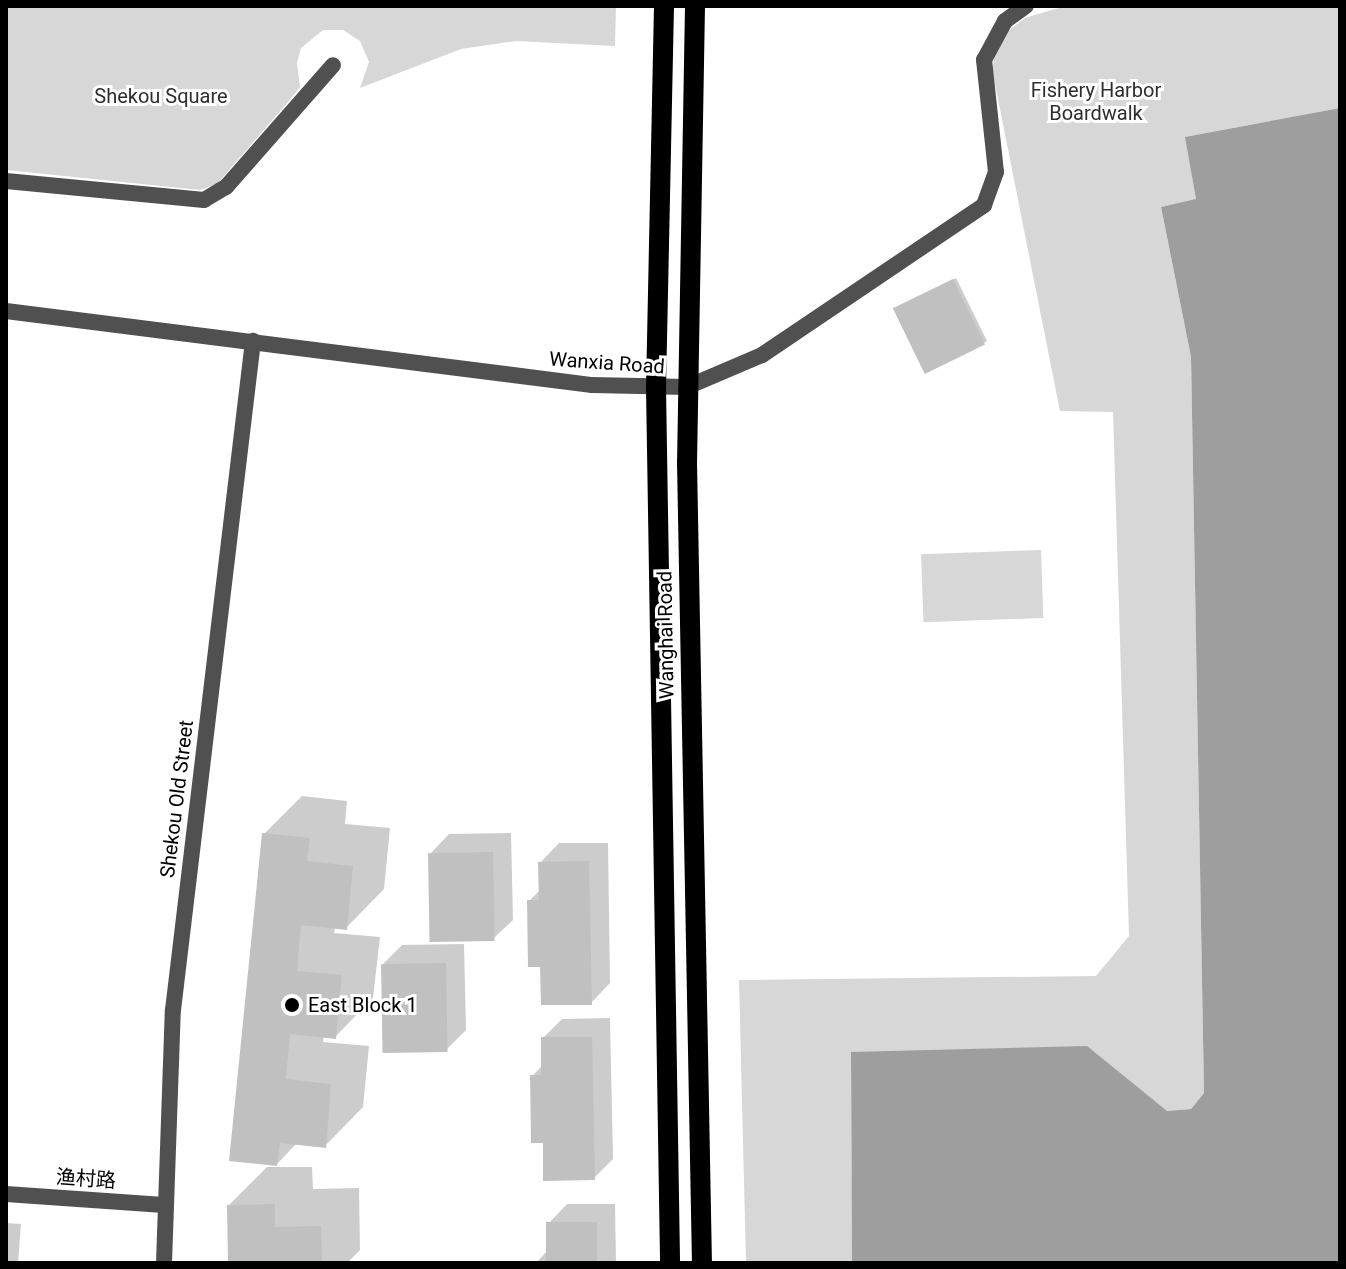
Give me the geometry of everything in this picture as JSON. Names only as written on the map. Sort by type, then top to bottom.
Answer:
[{"type":"main road","name":"Wanghai Road","points":[[664,6],[656,387],[670,1263]]},
{"type":"main road","name":"Wanghai Road","points":[[695,6],[687,387],[702,1263]]},
{"type":"street","name":"Wanxia Road","points":[[6,311],[592,385],[687,387],[762,355],[984,205],[996,172],[984,60],[1005,21],[1026,6]]},
{"type":"street","points":[[6,181],[204,200],[226,187],[333,65]]},
{"type":"street","name":"Shekou Old Street","points":[[164,1263],[173,1010],[253,341]]},
{"type":"street","name":"渔村路","points":[[6,1194],[164,1205]]},
{"type":"green space","name":"Shekou Square","points":[[6,6],[616,6],[615,46],[516,41],[461,49],[360,88],[369,62],[360,41],[343,30],[323,30],[301,48],[297,63],[300,87],[294,95],[217,184],[200,190],[6,170]]},
{"type":"green space","name":"Fishery Harbor Boardwalk","points":[[1065,6],[1340,6],[1340,108],[1186,137],[1196,200],[1161,207],[1191,357],[1204,1093],[1191,1109],[1167,1111],[1155,1104],[851,1053],[852,1263],[746,1263],[739,980],[1096,976],[1129,936],[1113,412],[1060,411],[992,69],[996,48],[1008,31],[1025,18]]},
{"type":"green space","points":[[1041,550],[1043,618],[923,622],[921,554]]},
{"type":"shaded area","points":[[1340,108],[1340,1263],[852,1263],[851,1052],[1087,1046],[1167,1111],[1191,1109],[1204,1093],[1191,357],[1161,207],[1196,199],[1185,137]]},
{"type":"building","points":[[953,279],[985,345],[925,374],[893,308]]},
{"type":"building","name":"East Block 1","points":[[262,833],[310,838],[307,861],[353,866],[347,930],[301,925],[297,971],[342,975],[336,1039],[290,1034],[286,1079],[331,1084],[326,1148],[280,1143],[277,1166],[229,1161]]},
{"type":"building","points":[[493,852],[495,941],[430,942],[428,853]]},
{"type":"building","points":[[589,861],[592,1005],[541,1005],[540,967],[528,967],[527,900],[539,900],[538,862]]},
{"type":"building","points":[[446,963],[448,1052],[383,1053],[381,964]]},
{"type":"building","points":[[541,1037],[592,1037],[595,1180],[543,1181],[543,1143],[531,1143],[530,1075],[541,1075]]},
{"type":"building","points":[[275,1204],[275,1227],[321,1226],[322,1263],[228,1263],[227,1205]]},
{"type":"building","points":[[546,1222],[597,1222],[597,1263],[546,1263]]},
{"type":"place","name":"East Block 1","points":[[292,1005]]}]
